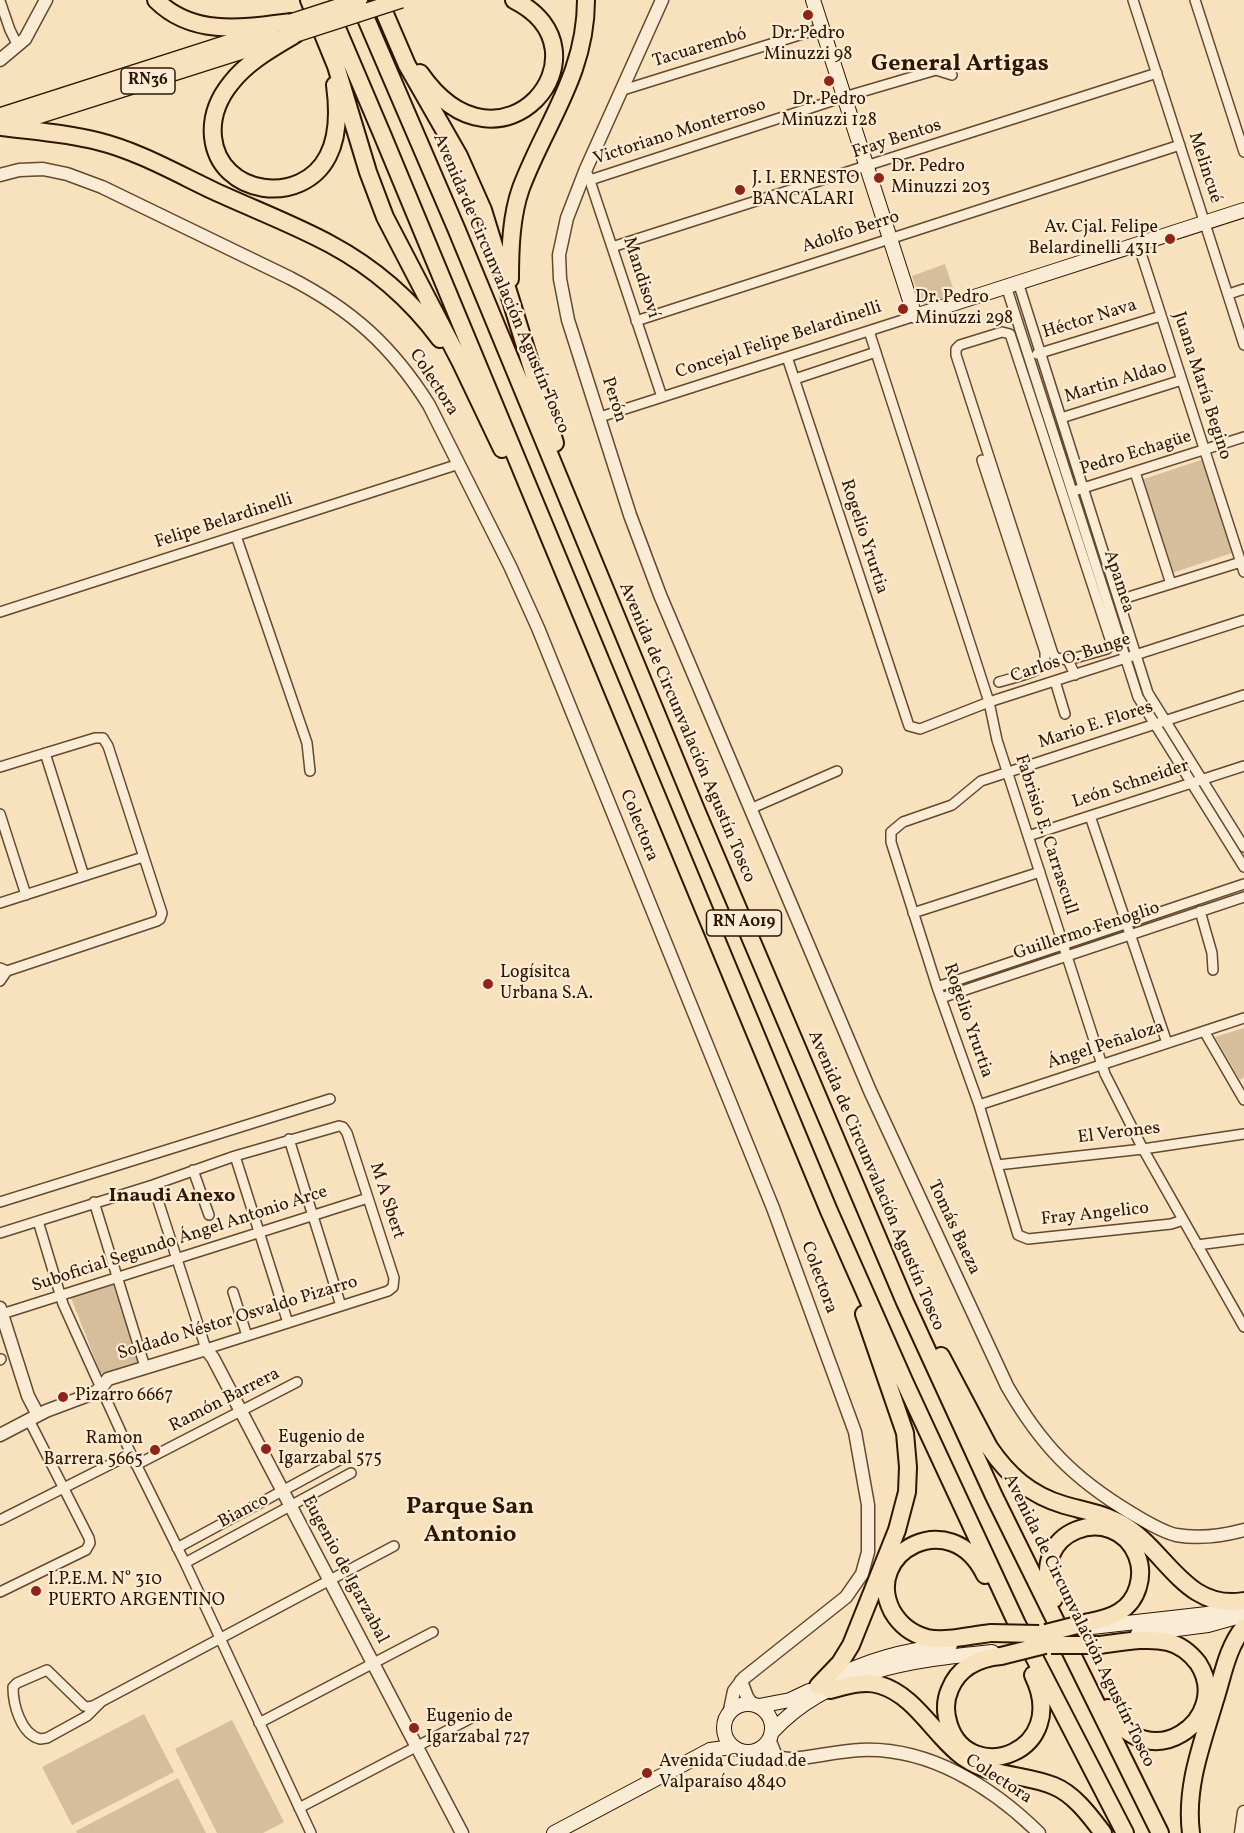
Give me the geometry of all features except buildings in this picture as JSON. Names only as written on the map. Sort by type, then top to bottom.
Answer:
[{"type":"highway","points":[[156,0],[180,18],[210,26],[294,28]]},
{"type":"highway","points":[[308,0],[336,66],[368,172],[385,217],[470,381],[552,562],[600,659]]},
{"type":"highway","name":"RN A019","points":[[325,0],[829,1211],[914,1403],[1019,1628],[1125,1833]]},
{"type":"highway","name":"RN36","points":[[294,28],[359,0]]},
{"type":"highway","name":"Avenida de Circunvalación Agustín Tosco","points":[[359,0],[845,1163],[960,1426],[1161,1833]]},
{"type":"highway","name":"RN36","points":[[1,124],[294,28],[401,0]]},
{"type":"highway","points":[[380,1],[403,45],[434,90],[452,105],[470,115],[494,120],[517,114],[528,108],[543,92],[552,72],[554,54],[544,25],[531,10],[514,0]]},
{"type":"highway","points":[[512,306],[510,260],[520,190],[569,85],[584,38],[586,0]]},
{"type":"highway","points":[[380,1],[407,64],[471,180],[492,235],[581,530]]},
{"type":"highway","points":[[294,28],[240,73],[221,97],[214,114],[213,143],[220,160],[240,180],[266,189],[283,189],[306,180],[324,163],[331,148],[336,121],[336,90],[318,20]]},
{"type":"highway","points":[[1,124],[78,137],[129,150],[331,244],[366,266],[412,305],[441,340],[470,381]]},
{"type":"highway","points":[[845,1163],[884,1236],[954,1383],[989,1447],[1008,1472],[1039,1496],[1102,1515],[1127,1527],[1190,1587],[1203,1596],[1225,1603],[1244,1603]]},
{"type":"highway","points":[[824,1688],[853,1639],[902,1515],[907,1492],[908,1467],[906,1442],[901,1422],[829,1211]]},
{"type":"highway","points":[[1072,1656],[1057,1608],[1048,1584],[1047,1566],[1053,1550],[1062,1539],[1079,1529],[1099,1527],[1119,1533],[1131,1544],[1140,1565],[1140,1581],[1134,1596],[1120,1612],[1109,1618],[1094,1633],[1045,1639],[996,1645],[981,1660],[962,1671],[951,1686],[946,1702],[948,1722],[957,1740],[966,1748],[987,1756],[1007,1755],[1024,1747],[1036,1733],[1042,1716],[1042,1701],[1029,1666],[1019,1628],[992,1591],[978,1563],[958,1544],[940,1539],[923,1541],[906,1550],[894,1561],[888,1578],[887,1596],[894,1615],[909,1630],[934,1639],[996,1645],[1045,1639],[1094,1633],[1174,1644],[1188,1653],[1199,1666],[1205,1683],[1203,1707],[1195,1722],[1181,1734],[1164,1741],[1147,1741],[1132,1735],[1118,1724],[1097,1689],[1072,1656]]},
{"type":"highway","points":[[1191,1833],[1191,1791],[1196,1765],[1230,1650],[1244,1627]]},
{"type":"highway","points":[[824,1688],[863,1683],[888,1688],[905,1699],[950,1746],[969,1761],[988,1770],[1055,1786],[1073,1798],[1103,1833]]},
{"type":"main road","points":[[813,0],[915,316]]},
{"type":"main road","name":"Concejal Felipe Belardinelli","points":[[915,316],[1244,210]]},
{"type":"main road","points":[[1094,1633],[1208,1614],[1244,1603]]},
{"type":"main road","points":[[1094,1633],[1208,1625],[1244,1615]]},
{"type":"main road","points":[[555,1832],[710,1750],[732,1747],[744,1752],[759,1750],[798,1707],[849,1670],[881,1657],[908,1650],[996,1645]]},
{"type":"main road","points":[[732,1747],[723,1732],[723,1724],[730,1710],[744,1703],[756,1705],[790,1700],[824,1688]]},
{"type":"main road","points":[[756,1705],[770,1718],[771,1736]]},
{"type":"main road","points":[[710,1750],[723,1732]]},
{"type":"street","points":[[0,60],[18,46],[31,29],[46,0]]},
{"type":"street","name":"Perón","points":[[662,0],[562,235],[559,255],[560,279],[568,320],[630,515],[663,603],[750,809]]},
{"type":"street","name":"Melincué","points":[[1133,0],[1244,345]]},
{"type":"street","points":[[1196,0],[1244,152]]},
{"type":"street","points":[[0,1],[18,46]]},
{"type":"street","name":"Tacuarembó","points":[[623,90],[822,28]]},
{"type":"street","name":"Victoriano Monterroso","points":[[588,174],[936,70],[952,75]]},
{"type":"street","name":"Fray Bentos","points":[[612,247],[1157,73]]},
{"type":"street","name":"Adolfo Berro","points":[[636,321],[1180,145]]},
{"type":"street","name":"Colectora","points":[[0,175],[19,170],[43,169],[67,174],[110,192],[290,278],[332,301],[364,325],[400,362],[429,405],[519,585],[773,1208],[855,1432],[865,1483],[869,1528],[868,1552],[862,1574],[846,1597],[741,1681]]},
{"type":"street","name":"Mandisoví","points":[[588,174],[662,397]]},
{"type":"street","name":"Juana María Begino","points":[[1137,244],[1244,572]]},
{"type":"street","name":"Apamea","points":[[1012,284],[1041,353],[1148,693],[1160,723],[1192,783],[1244,867]]},
{"type":"street","name":"Apamea","points":[[1012,284],[1029,357],[1138,697],[1202,780],[1244,847]]},
{"type":"street","points":[[1229,294],[1244,289]]},
{"type":"street","name":"Héctor Nava","points":[[1029,357],[1161,315]]},
{"type":"street","name":"Concejal Felipe Belardinelli","points":[[600,417],[915,316]]},
{"type":"street","name":"Fabrisio E. Carrascull","points":[[869,331],[989,702],[997,740],[1102,1065],[1143,1149],[1244,1327]]},
{"type":"street","points":[[1002,332],[1010,334],[1111,642],[1107,649],[1068,660],[1056,658],[1053,654],[956,355],[956,350],[960,345],[1002,332]]},
{"type":"street","points":[[795,379],[876,352]]},
{"type":"street","name":"Rogelio Yrurtia","points":[[788,357],[909,726]]},
{"type":"street","name":"Martin Aldao","points":[[1061,418],[1182,380]]},
{"type":"street","name":"Pedro Echagüe","points":[[1072,491],[1244,437]]},
{"type":"street","points":[[982,460],[1045,652],[1043,666],[1037,670],[999,682]]},
{"type":"street","name":"Felipe Belardinelli","points":[[0,612],[459,464]]},
{"type":"street","points":[[1135,472],[1171,584]]},
{"type":"street","points":[[236,536],[307,743],[310,771]]},
{"type":"street","points":[[1119,600],[1241,562]]},
{"type":"street","name":"Carlos O. Bunge","points":[[909,726],[920,729],[989,702],[1244,620]]},
{"type":"street","points":[[1068,660],[1076,675]]},
{"type":"street","points":[[1037,670],[1042,686]]},
{"type":"street","points":[[1055,681],[1065,714]]},
{"type":"street","name":"Mario E. Flores","points":[[897,826],[952,805],[974,785],[1008,772],[1244,695]]},
{"type":"street","points":[[0,767],[95,738],[103,738],[162,913],[160,919],[4,970],[0,981]]},
{"type":"street","points":[[45,753],[84,876]]},
{"type":"street","name":"León Schneider","points":[[1028,836],[1244,766]]},
{"type":"street","points":[[750,809],[837,771]]},
{"type":"street","name":"Tomás Baeza","points":[[750,809],[891,1137],[1008,1386],[1034,1430],[1083,1482],[1161,1530],[1174,1534],[1217,1537],[1244,1530]]},
{"type":"street","points":[[0,814],[3,835],[26,895]]},
{"type":"street","points":[[1090,816],[1167,1043]]},
{"type":"street","name":"Rogelio Yrurtia","points":[[897,826],[891,832],[891,842],[937,987],[979,1105],[1015,1228]]},
{"type":"street","points":[[0,903],[143,857]]},
{"type":"street","points":[[913,913],[1040,873]]},
{"type":"street","name":"Guillermo Fenoglio","points":[[937,987],[1244,884]]},
{"type":"street","name":"Guillermo Fenoglio","points":[[941,998],[1244,897]]},
{"type":"street","points":[[1200,911],[1212,953],[1213,970]]},
{"type":"street","name":"Ángel Peñaloza","points":[[979,1105],[1244,1017]]},
{"type":"street","points":[[1204,1031],[1244,1100]]},
{"type":"street","points":[[0,1202],[330,1098]]},
{"type":"street","name":"M A Sbert","points":[[289,1139],[334,1125],[343,1127],[347,1133],[394,1278],[393,1287]]},
{"type":"street","name":"El Verones","points":[[997,1165],[1143,1149],[1244,1134]]},
{"type":"street","points":[[0,1233],[289,1139],[341,1306]]},
{"type":"street","points":[[235,1156],[288,1323]]},
{"type":"street","points":[[193,1170],[209,1215]]},
{"type":"street","name":"Eugenio de Igarzabal","points":[[153,1185],[206,1349],[213,1358],[462,1833]]},
{"type":"street","name":"Suboficial Segundo Ángel Antonio Arce","points":[[1,1311],[117,1278],[368,1198]]},
{"type":"street","points":[[94,1203],[145,1367]]},
{"type":"street","name":"Fray Angelico","points":[[1015,1228],[1018,1235],[1028,1239],[1171,1224],[1183,1220]]},
{"type":"street","points":[[38,1221],[60,1295],[101,1388],[311,1833]]},
{"type":"street","points":[[1197,1245],[1244,1239]]},
{"type":"street","name":"Soldado Néstor Osvaldo Pizarro","points":[[0,1435],[33,1418],[94,1393],[108,1378],[288,1323],[388,1291],[393,1287]]},
{"type":"street","points":[[233,1292],[247,1336]]},
{"type":"street","points":[[0,1592],[86,1550],[90,1544],[33,1418],[1,1311]]},
{"type":"street","name":"Ramón Barrera","points":[[136,1465],[297,1382]]},
{"type":"street","points":[[0,1520],[131,1454]]},
{"type":"street","points":[[177,1548],[343,1458]]},
{"type":"street","name":"Bianco","points":[[185,1563],[351,1473]]},
{"type":"street","points":[[101,1702],[87,1716],[40,1740],[27,1733],[22,1725],[13,1687],[47,1670],[84,1706],[88,1707],[394,1546]]},
{"type":"street","points":[[259,1723],[433,1632]]},
{"type":"street","points":[[741,1681],[747,1697],[756,1705]]},
{"type":"street","points":[[730,1710],[734,1691],[741,1681]]},
{"type":"street","points":[[299,1808],[477,1715]]},
{"type":"street","points":[[771,1736],[776,1756]]},
{"type":"street","name":"Colectora","points":[[752,1752],[790,1759],[859,1750],[882,1750],[934,1763],[961,1774],[987,1790],[1023,1817],[1039,1833]]},
{"type":"street","points":[[1241,1833],[1244,1812]]},
{"type":"shaded area","points":[[945,264],[956,297],[928,307],[921,303],[912,276]]},
{"type":"shaded area","points":[[1204,459],[1235,552],[1172,573],[1141,480]]},
{"type":"shaded area","points":[[1244,1028],[1244,1077],[1240,1080],[1215,1037]]},
{"type":"shaded area","points":[[113,1285],[138,1362],[101,1374],[71,1298]]},
{"type":"shaded area","points":[[144,1714],[174,1772],[72,1825],[42,1767]]},
{"type":"shaded area","points":[[232,1720],[284,1822],[263,1833],[217,1833],[175,1749]]},
{"type":"shaded area","points":[[178,1778],[206,1833],[77,1833],[76,1831]]},
{"type":"place","name":"Dr. Pedro Minuzzi 98","points":[[808,15]]},
{"type":"place","name":"Dr. Pedro Minuzzi 128","points":[[829,81]]},
{"type":"place","name":"Dr. Pedro Minuzzi 203","points":[[879,178]]},
{"type":"place","name":"J. I. ERNESTO BANCALARI","points":[[740,190]]},
{"type":"place","name":"Av. Cjal. Felipe Belardinelli 4311","points":[[1170,239]]},
{"type":"place","name":"Dr. Pedro Minuzzi 298","points":[[903,309]]},
{"type":"place","name":"Logísitca Urbana S.A.","points":[[488,984]]},
{"type":"place","name":"Pizarro 6667","points":[[63,1397]]},
{"type":"place","name":"Eugenio de Igarzabal 575","points":[[266,1449]]},
{"type":"place","name":"Ramon Barrera 5665","points":[[155,1450]]},
{"type":"place","name":"I.P.E.M. N° 310 PUERTO ARGENTINO","points":[[36,1591]]},
{"type":"place","name":"Eugenio de Igarzabal 727","points":[[414,1728]]},
{"type":"place","name":"Avenida Ciudad de Valparaíso 4840","points":[[647,1773]]},
{"type":"district","name":"General Artigas","points":[[960,66]]},
{"type":"district","name":"Inaudi Anexo","points":[[172,1197]]},
{"type":"district","name":"Parque San Antonio","points":[[470,1523]]}]
